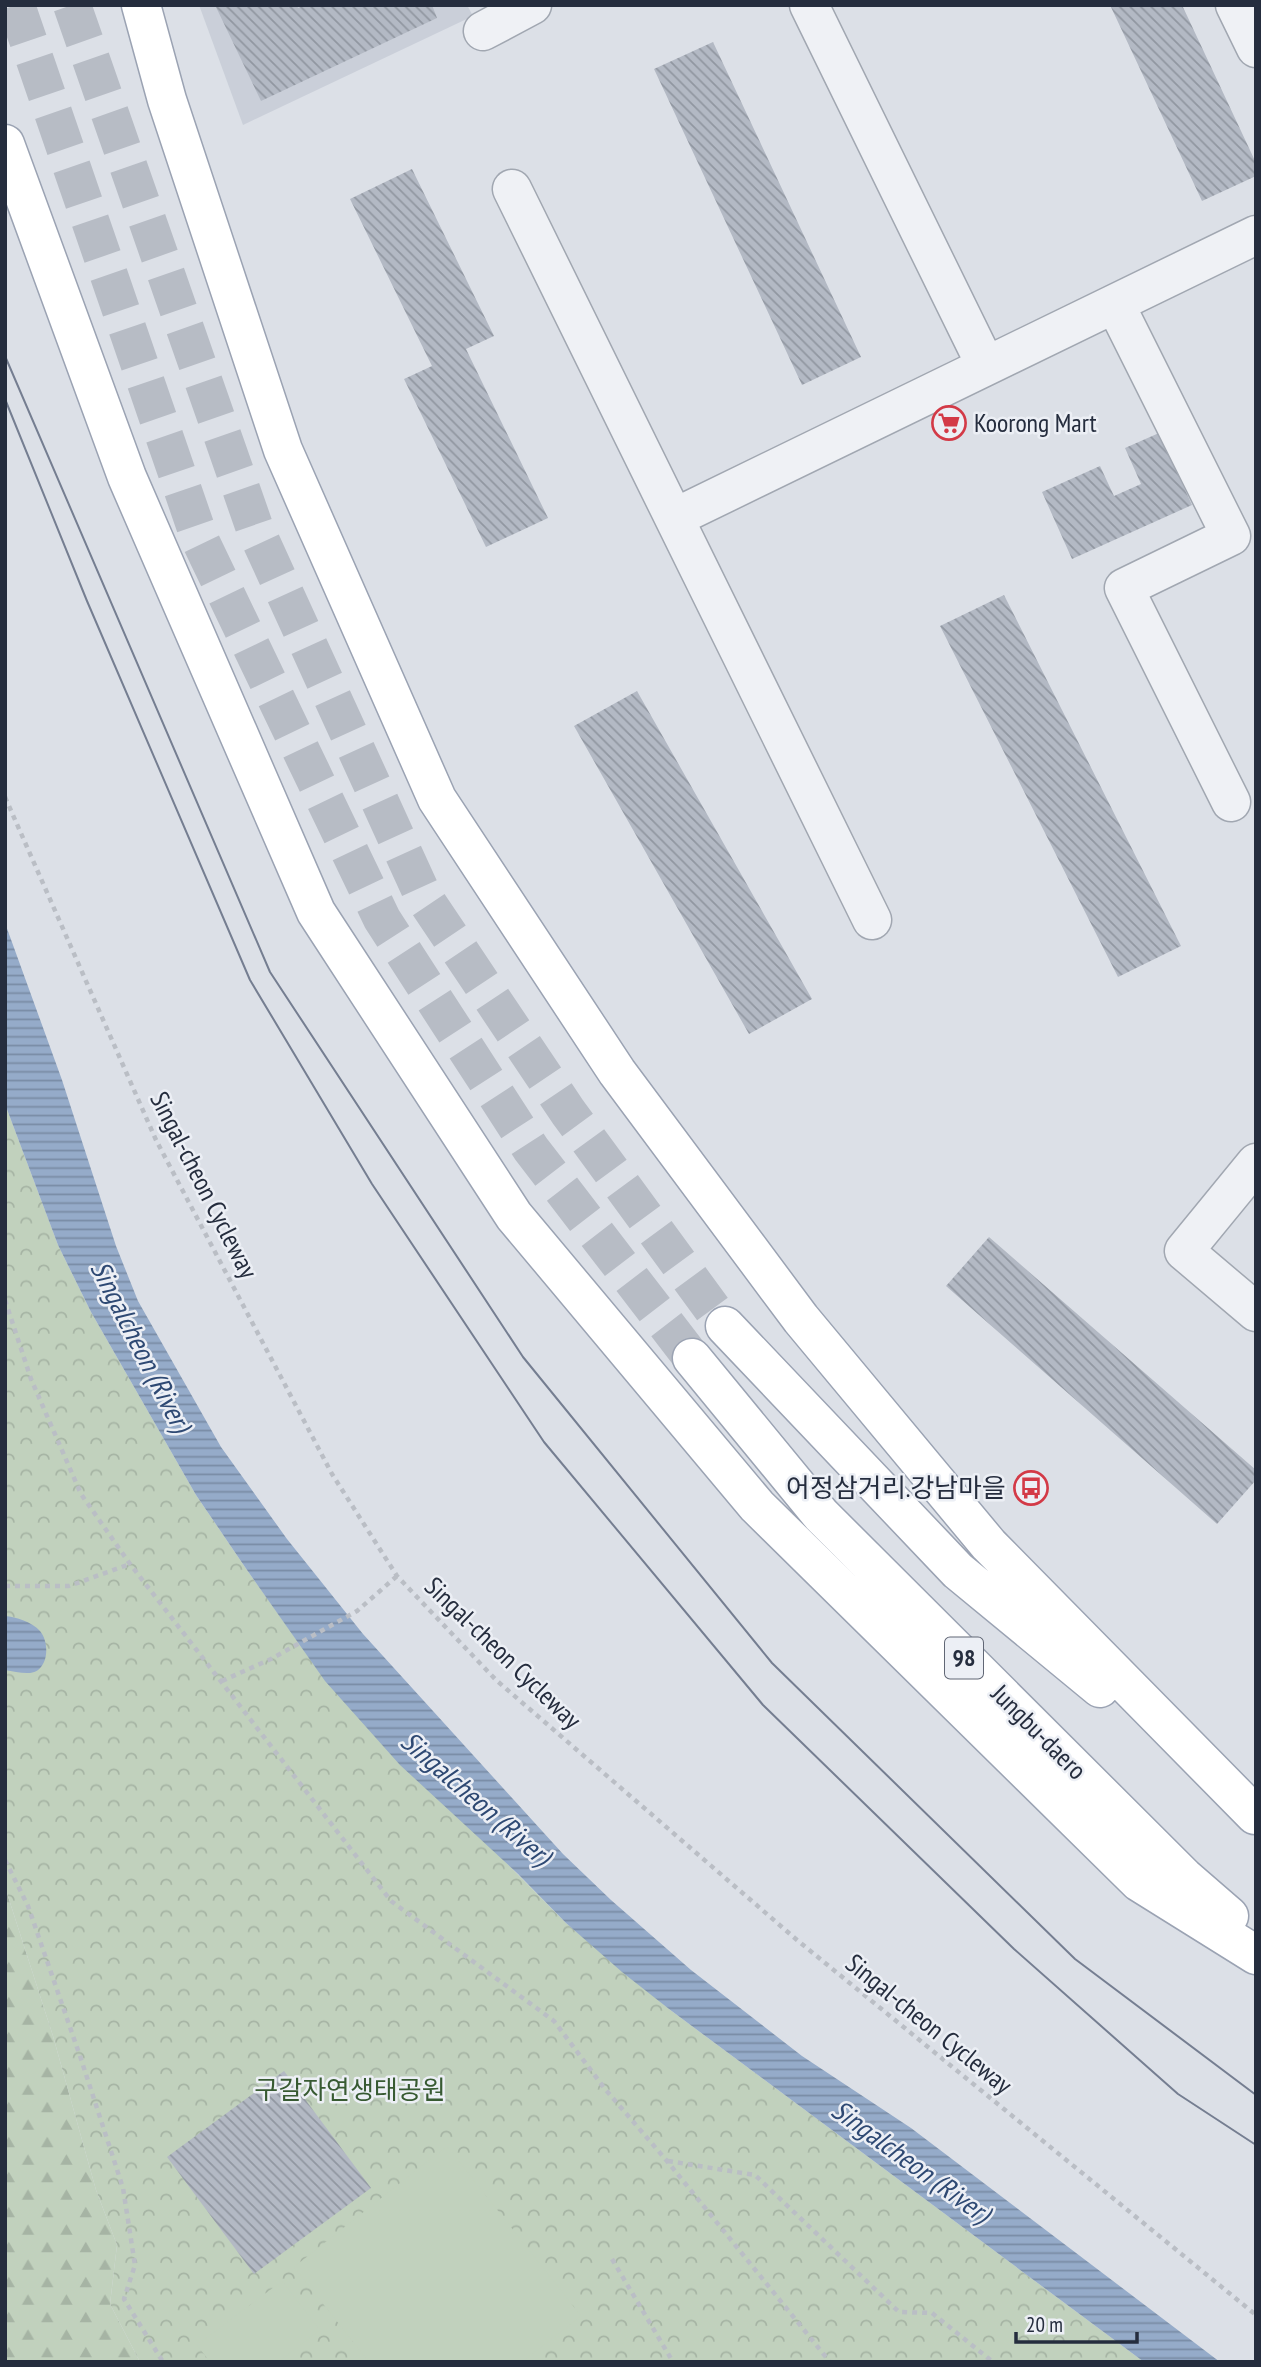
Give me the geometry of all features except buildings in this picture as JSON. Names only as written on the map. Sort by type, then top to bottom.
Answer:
[{"type":"main road","points":[[141,5],[167,100],[283,450],[437,799],[617,1072],[801,1319],[989,1545],[1255,1816]]},
{"type":"main road","points":[[5,144],[127,477],[316,912],[514,1216],[766,1516],[1139,1882],[1256,1955]]},
{"type":"main road","name":"98","points":[[725,1325],[958,1571],[1255,1816]]},
{"type":"main road","name":"Jungbu-daero","points":[[692,1358],[821,1515],[1184,1877],[1256,1940]]},
{"type":"street","points":[[809,5],[986,366]]},
{"type":"street","points":[[1235,5],[1256,48]]},
{"type":"street","points":[[512,189],[872,920]]},
{"type":"street","points":[[674,518],[1256,235]]},
{"type":"street","points":[[1115,304],[1231,536],[1124,588],[1231,802]]},
{"type":"street","points":[[1256,1163],[1184,1251],[1256,1312]]},
{"type":"path","name":"Singal-cheon Cycleway","points":[[5,797],[156,1140],[332,1474],[397,1576],[496,1680],[797,1940],[1256,2315]]},
{"type":"path","points":[[5,1300],[31,1379],[81,1494],[130,1564],[391,1902],[554,2021],[606,2089],[830,2362]]},
{"type":"path","points":[[5,1586],[69,1586],[130,1564]]},
{"type":"path","points":[[222,1681],[271,1659],[357,1611],[397,1576]]},
{"type":"path","points":[[5,1860],[28,1906],[82,2059],[123,2188],[135,2265],[124,2300],[163,2362]]},
{"type":"path","points":[[667,2161],[755,2175],[899,2312],[932,2313],[993,2362]]},
{"type":"path","points":[[612,2259],[673,2362]]},
{"type":"shaded area","points":[[199,5],[467,5],[473,16],[243,125]]},
{"type":"green space","name":"구갈자연생태공원","points":[[5,1104],[58,1245],[91,1312],[196,1495],[325,1680],[566,1923],[669,2009],[1144,2362],[140,2362],[110,2304],[117,2245],[96,2190],[53,2036],[5,1887]]},
{"type":"green space","points":[[5,1887],[53,2036],[96,2190],[117,2245],[110,2304],[140,2362],[5,2362]]},
{"type":"green space","points":[[447,2146],[581,2316],[522,2362],[369,2362],[294,2267]]},
{"type":"green space","points":[[282,2281],[320,2330],[278,2362],[210,2362],[197,2345]]},
{"type":"water","name":"Singalcheon (River)","points":[[5,923],[62,1080],[116,1246],[138,1301],[221,1447],[287,1539],[363,1634],[563,1854],[691,1970],[802,2056],[911,2128],[1220,2362],[1144,2362],[669,2009],[566,1923],[518,1874],[400,1765],[325,1681],[196,1495],[91,1312],[58,1245],[5,1104]]},
{"type":"water","points":[[5,1616],[19,1619],[40,1631],[46,1643],[45,1657],[43,1664],[34,1672],[5,1670]]},
{"type":"tunnel","points":[[16,5],[200,540],[382,919],[531,1149],[692,1358]]},
{"type":"tunnel","points":[[72,5],[254,526],[423,896],[568,1112],[725,1326]]},
{"type":"tram line","points":[[5,356],[270,972],[523,1357],[772,1663],[1075,1959],[1256,2095]]},
{"type":"tram line","points":[[5,399],[87,601],[250,980],[372,1184],[544,1442],[763,1705],[1014,1949],[1178,2094],[1256,2145]]},
{"type":"place","name":"Koorong Mart","points":[[949,423]]},
{"type":"place","name":"어정삼거리.강남마을","points":[[1031,1488]]}]
